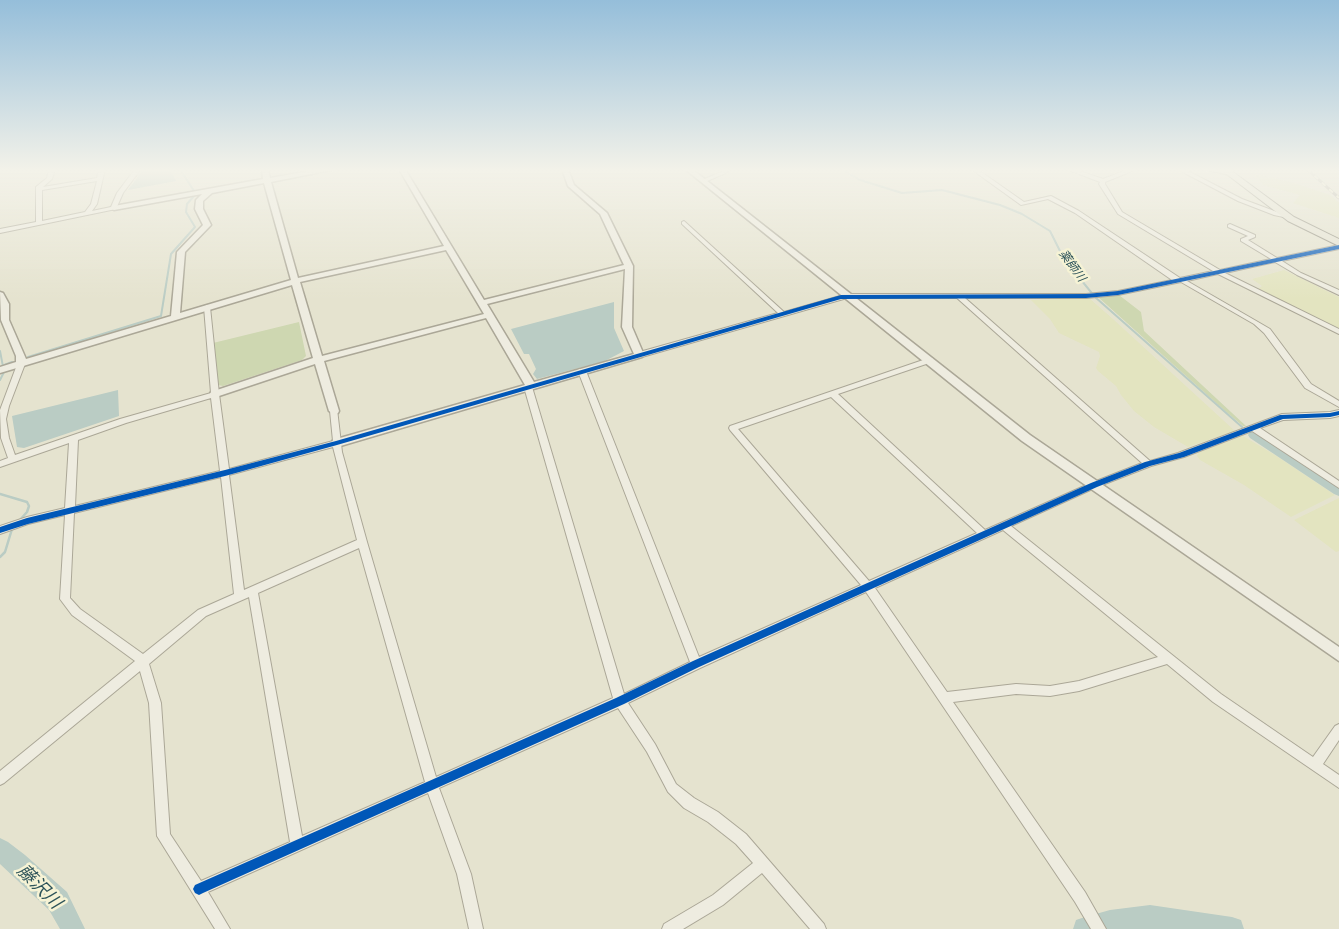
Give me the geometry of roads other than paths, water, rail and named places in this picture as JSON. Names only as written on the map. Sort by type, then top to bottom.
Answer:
[{"type":"main road","points":[[1283,212],[1339,243]]},
{"type":"street","points":[[39,212],[39,222]]},
{"type":"street","points":[[0,231],[86,212]]},
{"type":"street","points":[[175,316],[181,252],[207,225],[200,212]]},
{"type":"street","points":[[276,212],[334,411],[336,443],[362,542],[432,785],[464,874],[476,929]]},
{"type":"street","points":[[428,212],[529,386],[620,701],[651,748],[672,788],[741,839],[820,929]]},
{"type":"street","points":[[601,212],[629,266],[627,327],[639,355]]},
{"type":"street","points":[[742,212],[1026,438],[1339,655]]},
{"type":"street","points":[[1078,212],[1175,279],[1183,281],[1267,331],[1308,386],[1339,404]]},
{"type":"street","points":[[1120,212],[1219,272],[1339,332]]},
{"type":"street","points":[[1272,212],[1288,216]]},
{"type":"street","points":[[684,224],[783,314]]},
{"type":"street","points":[[1230,226],[1252,235],[1243,240],[1299,274],[1339,294]]},
{"type":"street","points":[[0,370],[295,281],[449,247]]},
{"type":"street","points":[[4,529],[23,522],[225,473],[336,443],[847,296],[1086,296],[1118,293],[1339,247]]},
{"type":"street","points":[[482,303],[629,266]]},
{"type":"street","points":[[0,295],[5,304],[5,320],[21,356],[21,364],[2,419],[5,438],[12,458]]},
{"type":"street","points":[[958,295],[1148,464]]},
{"type":"street","points":[[207,307],[215,394],[240,597]]},
{"type":"street","points":[[0,464],[12,458],[318,360],[489,316]]},
{"type":"street","points":[[929,360],[733,428],[868,586],[1099,929]]},
{"type":"street","points":[[582,371],[696,664]]},
{"type":"street","points":[[833,394],[985,535]]},
{"type":"street","points":[[199,889],[620,701],[696,664],[985,535],[1094,484],[1148,464],[1181,456],[1287,416],[1339,413]]},
{"type":"street","points":[[1253,428],[1339,484]]},
{"type":"street","points":[[74,438],[65,599],[76,612],[139,657],[143,663],[155,703],[164,836],[199,889],[222,929]]},
{"type":"street","points":[[1004,526],[1217,698],[1339,782]]},
{"type":"street","points":[[0,779],[202,613],[362,542]]},
{"type":"street","points":[[253,591],[297,846]]},
{"type":"street","points":[[943,698],[1016,689],[1050,691],[1069,688],[1167,659]]},
{"type":"street","points":[[1315,765],[1339,730]]},
{"type":"street","points":[[669,929],[718,900],[762,864]]},
{"type":"waterway","points":[[28,357],[161,316],[171,254],[195,227],[186,212]]},
{"type":"waterway","name":"薬師川","points":[[1018,212],[1050,231],[1064,259],[1095,297],[1242,427]]},
{"type":"waterway","points":[[0,351],[4,372],[0,380]]},
{"type":"waterway","points":[[4,365],[12,362]]},
{"type":"waterway","name":"薬師川","points":[[1255,435],[1339,490]]},
{"type":"waterway","points":[[0,494],[27,502],[29,506],[27,512],[19,521]]},
{"type":"waterway","points":[[0,557],[5,552],[12,529]]},
{"type":"waterway","name":"藤沢川","points":[[0,850],[58,901],[73,929]]},
{"type":"waterway","name":"藤沢川","points":[[1085,929],[1110,922],[1150,917],[1232,929]]}]
